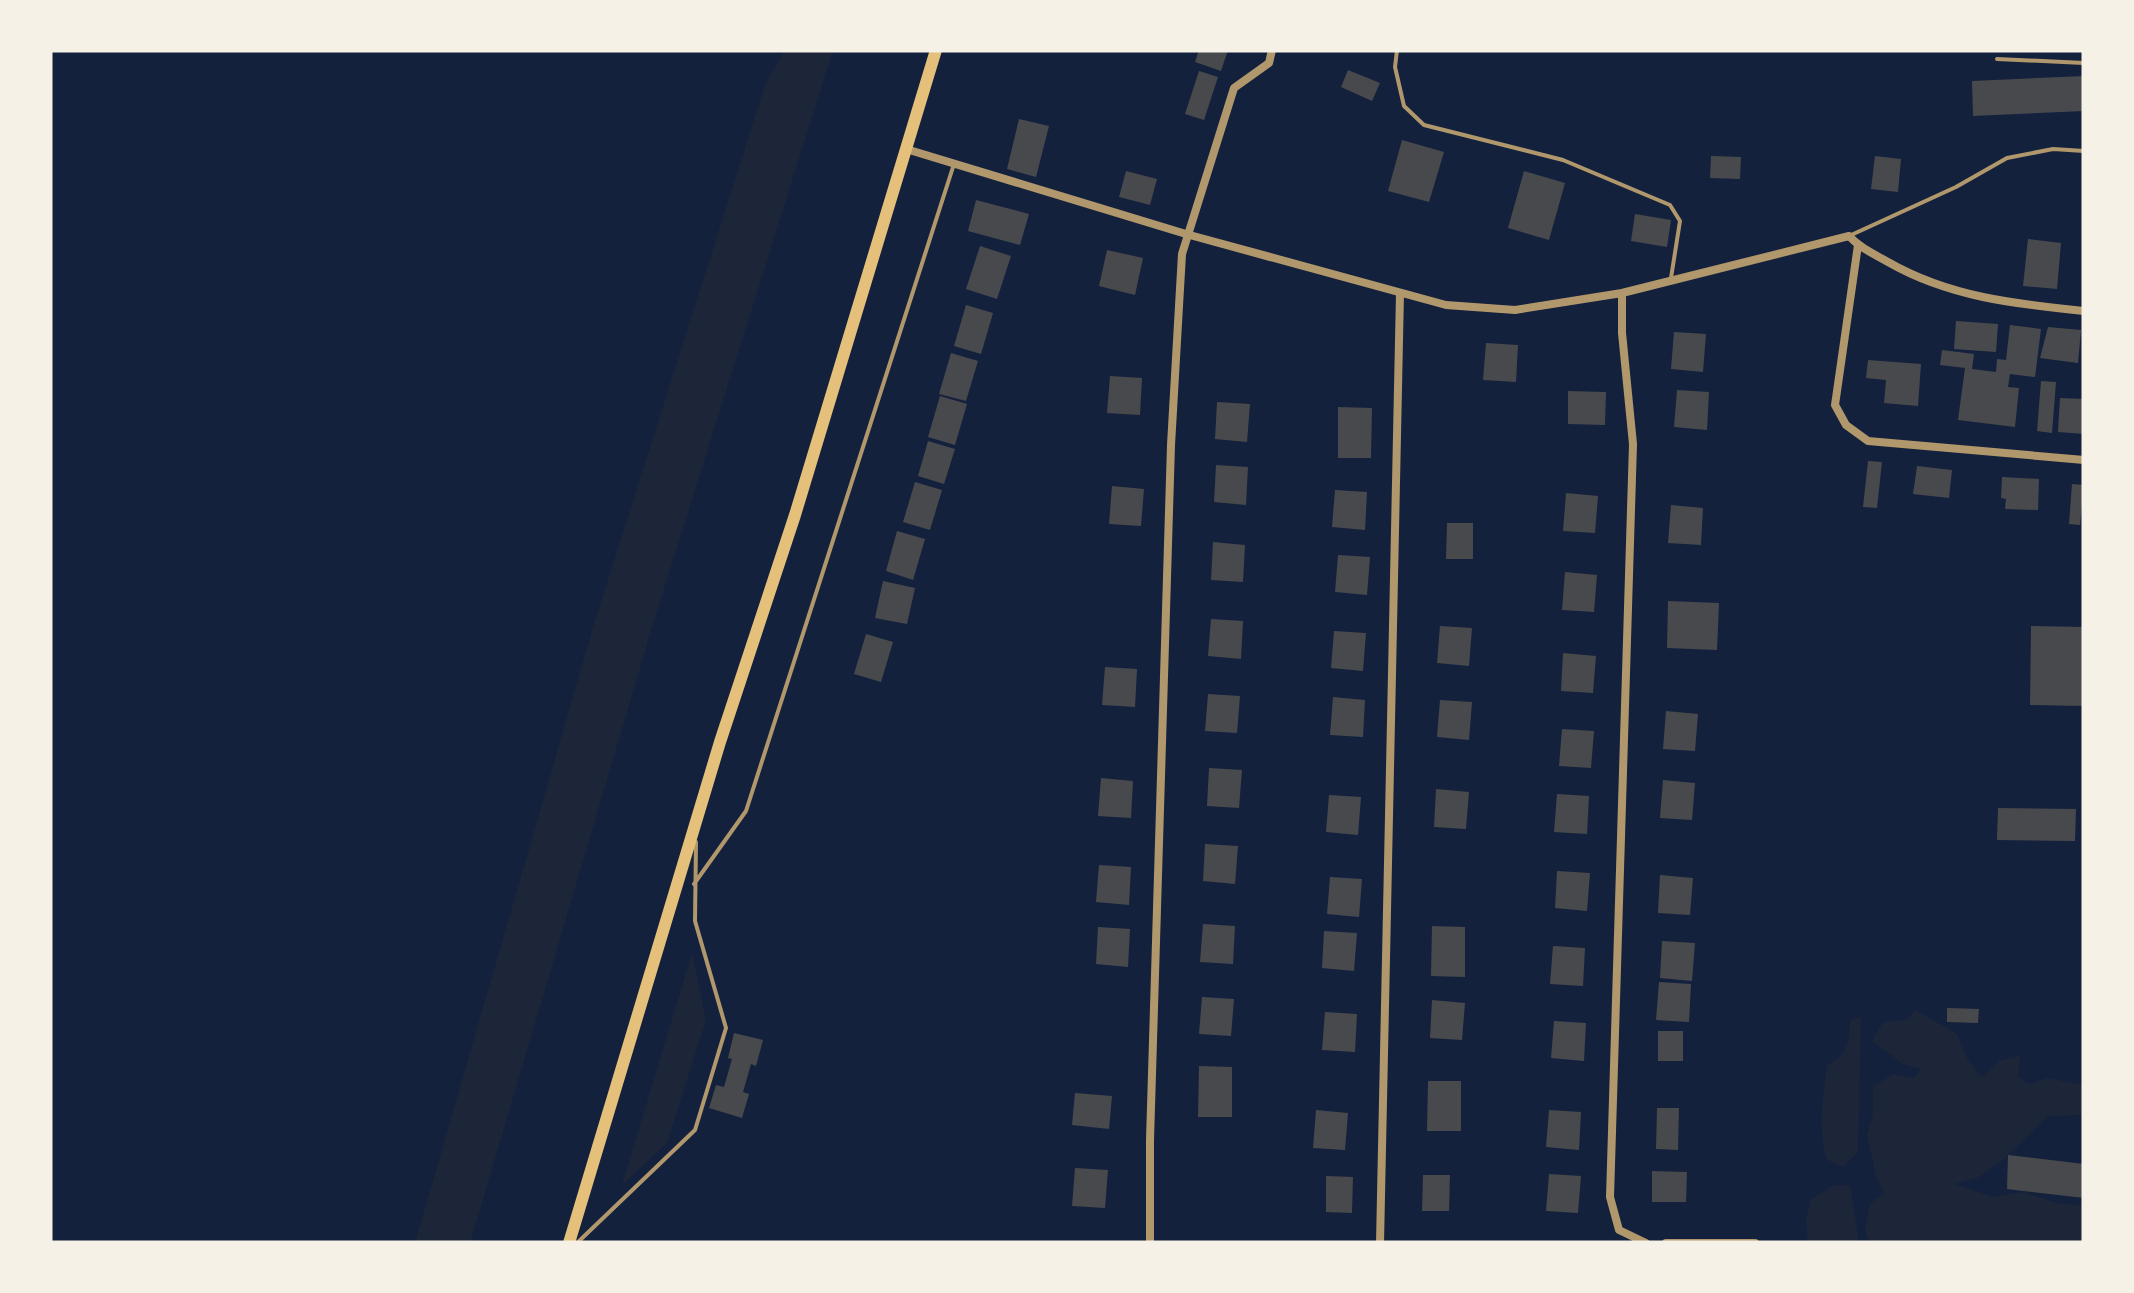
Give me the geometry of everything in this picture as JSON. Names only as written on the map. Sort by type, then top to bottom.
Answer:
[{"type":"highway","points":[[569,1243],[936,50]]},
{"type":"street","points":[[1150,1243],[1170,445],[1182,254],[1234,88],[1269,63],[1272,50]]},
{"type":"street","points":[[906,149],[1186,234],[1446,305],[1515,310],[1622,293],[1849,236],[1911,275],[1956,293],[2084,311]]},
{"type":"street","points":[[1858,245],[1836,405],[1846,425],[1868,441],[2084,460]]},
{"type":"street","points":[[1380,1243],[1400,292]]},
{"type":"street","points":[[1622,293],[1632,444],[1610,1197],[1619,1230],[1646,1243]]},
{"type":"street","points":[[1666,1243],[1756,1243]]},
{"type":"lane","points":[[1397,50],[1395,67],[1404,106],[1424,125],[1563,160],[1670,205],[1680,221],[1670,281]]},
{"type":"lane","points":[[1997,59],[2084,63]]},
{"type":"lane","points":[[1849,236],[1956,188],[2007,158],[2053,149],[2084,151]]},
{"type":"lane","points":[[694,884],[746,812],[954,164]]},
{"type":"lane","points":[[577,1243],[695,1130],[726,1028],[695,921],[697,823]]},
{"type":"shaded area","points":[[785,50],[833,50],[653,624],[470,1243],[415,1243],[594,624],[766,82]]},
{"type":"shaded area","points":[[692,953],[706,1020],[667,1143],[622,1185]]},
{"type":"shaded area","points":[[1916,1010],[1957,1034],[1968,1060],[1982,1077],[1999,1061],[2020,1056],[2018,1077],[2029,1084],[2048,1078],[2084,1085],[2084,1115],[2048,1116],[2004,1159],[1979,1177],[1955,1184],[1994,1197],[2023,1192],[2060,1204],[2084,1205],[2084,1243],[1869,1243],[1865,1228],[1870,1204],[1884,1193],[1867,1135],[1873,1115],[1873,1087],[1893,1074],[1914,1078],[1921,1069],[1903,1064],[1872,1041],[1883,1022],[1906,1020]]},
{"type":"shaded area","points":[[1861,1016],[1858,1151],[1844,1167],[1827,1160],[1822,1125],[1824,1089],[1827,1065],[1846,1047],[1850,1021]]},
{"type":"shaded area","points":[[1850,1185],[1859,1243],[1808,1243],[1806,1220],[1811,1200],[1832,1186]]},
{"type":"building","points":[[1199,50],[1228,50],[1221,71],[1195,62]]},
{"type":"building","points":[[1348,70],[1380,83],[1372,101],[1341,87]]},
{"type":"building","points":[[1199,71],[1218,77],[1204,120],[1185,114]]},
{"type":"building","points":[[2084,76],[2084,111],[1973,116],[1972,81]]},
{"type":"building","points":[[1019,119],[1049,126],[1036,177],[1007,169]]},
{"type":"building","points":[[1402,140],[1444,152],[1429,202],[1388,191]]},
{"type":"building","points":[[1711,156],[1741,157],[1740,179],[1710,178]]},
{"type":"building","points":[[1875,156],[1901,159],[1898,192],[1871,189]]},
{"type":"building","points":[[1126,171],[1157,179],[1150,205],[1119,197]]},
{"type":"building","points":[[1524,171],[1565,183],[1549,240],[1508,228]]},
{"type":"building","points":[[976,200],[1029,214],[1020,245],[968,231]]},
{"type":"building","points":[[1635,214],[1671,220],[1667,247],[1631,241]]},
{"type":"building","points":[[2028,239],[2061,243],[2057,289],[2023,286]]},
{"type":"building","points":[[980,246],[1011,256],[997,299],[966,289]]},
{"type":"building","points":[[1107,250],[1143,258],[1135,295],[1099,286]]},
{"type":"building","points":[[966,305],[993,313],[981,354],[954,346]]},
{"type":"building","points":[[1956,321],[1998,324],[1996,352],[1954,349]]},
{"type":"building","points":[[2010,325],[2041,329],[2035,377],[2010,374],[2008,387],[2019,388],[2015,427],[1958,420],[1965,368],[1940,365],[1942,350],[1974,354],[1972,369],[1996,372],[1997,359],[2006,360]]},
{"type":"building","points":[[2048,327],[2081,330],[2078,363],[2040,358]]},
{"type":"building","points":[[1674,332],[1706,334],[1703,372],[1671,369]]},
{"type":"building","points":[[1486,343],[1518,345],[1516,382],[1483,380]]},
{"type":"building","points":[[951,353],[978,361],[966,401],[939,394]]},
{"type":"building","points":[[1868,360],[1921,364],[1918,406],[1884,403],[1886,380],[1866,378]]},
{"type":"building","points":[[1110,376],[1142,378],[1140,415],[1107,413]]},
{"type":"building","points":[[2041,381],[2056,382],[2052,433],[2037,431]]},
{"type":"building","points":[[1677,390],[1709,392],[1707,430],[1674,427]]},
{"type":"building","points":[[1568,391],[1606,392],[1605,425],[1568,424]]},
{"type":"building","points":[[940,396],[967,404],[955,445],[928,437]]},
{"type":"building","points":[[2060,398],[2084,399],[2084,434],[2058,432]]},
{"type":"building","points":[[1217,402],[1250,404],[1247,442],[1215,439]]},
{"type":"building","points":[[1338,407],[1372,408],[1371,458],[1338,458]]},
{"type":"building","points":[[928,441],[955,449],[944,484],[918,476]]},
{"type":"building","points":[[1868,461],[1882,462],[1877,508],[1863,507]]},
{"type":"building","points":[[1216,465],[1248,467],[1246,505],[1214,502]]},
{"type":"building","points":[[1917,466],[1952,470],[1949,498],[1913,494]]},
{"type":"building","points":[[2002,477],[2039,479],[2038,510],[2005,509]]},
{"type":"building","points":[[915,482],[942,490],[930,530],[903,522]]},
{"type":"building","points":[[2072,484],[2084,485],[2080,525],[2069,524]]},
{"type":"building","points":[[1112,486],[1144,489],[1141,526],[1109,524]]},
{"type":"building","points":[[1335,490],[1367,492],[1365,530],[1332,527]]},
{"type":"building","points":[[1566,493],[1598,496],[1595,533],[1563,531]]},
{"type":"building","points":[[1671,505],[1703,508],[1701,545],[1668,543]]},
{"type":"building","points":[[1447,523],[1473,523],[1473,559],[1446,559]]},
{"type":"building","points":[[897,531],[925,539],[913,580],[886,571]]},
{"type":"building","points":[[1213,542],[1245,545],[1243,582],[1211,580]]},
{"type":"building","points":[[1338,555],[1370,557],[1367,595],[1335,592]]},
{"type":"building","points":[[1565,572],[1597,575],[1594,612],[1562,610]]},
{"type":"building","points":[[883,581],[915,588],[907,624],[875,618]]},
{"type":"building","points":[[1668,601],[1719,603],[1717,650],[1667,648]]},
{"type":"building","points":[[1211,619],[1243,621],[1241,659],[1208,656]]},
{"type":"building","points":[[1440,626],[1472,628],[1469,666],[1437,663]]},
{"type":"building","points":[[2031,626],[2084,627],[2084,706],[2030,705]]},
{"type":"building","points":[[1334,631],[1366,633],[1363,671],[1331,668]]},
{"type":"building","points":[[866,634],[893,642],[881,682],[854,674]]},
{"type":"building","points":[[1563,653],[1596,656],[1593,693],[1561,691]]},
{"type":"building","points":[[1105,667],[1137,669],[1135,707],[1102,705]]},
{"type":"building","points":[[1208,694],[1240,696],[1237,733],[1205,731]]},
{"type":"building","points":[[1333,697],[1365,700],[1363,737],[1330,735]]},
{"type":"building","points":[[1440,700],[1472,702],[1469,740],[1437,737]]},
{"type":"building","points":[[1666,711],[1698,714],[1695,751],[1663,749]]},
{"type":"building","points":[[1562,729],[1594,731],[1591,768],[1559,766]]},
{"type":"building","points":[[1209,768],[1242,770],[1239,808],[1207,806]]},
{"type":"building","points":[[1101,778],[1133,781],[1131,818],[1098,816]]},
{"type":"building","points":[[1663,780],[1695,783],[1692,820],[1660,818]]},
{"type":"building","points":[[1436,789],[1469,792],[1466,829],[1434,827]]},
{"type":"building","points":[[1557,794],[1589,796],[1587,834],[1554,832]]},
{"type":"building","points":[[1329,795],[1361,797],[1358,835],[1326,832]]},
{"type":"building","points":[[1998,808],[2076,809],[2075,841],[1997,840]]},
{"type":"building","points":[[1205,844],[1238,846],[1235,884],[1203,881]]},
{"type":"building","points":[[1099,865],[1131,867],[1129,905],[1096,902]]},
{"type":"building","points":[[1557,871],[1590,873],[1587,911],[1555,908]]},
{"type":"building","points":[[1660,875],[1693,878],[1690,915],[1658,913]]},
{"type":"building","points":[[1330,877],[1362,879],[1359,917],[1327,914]]},
{"type":"building","points":[[1203,924],[1235,926],[1233,964],[1200,962]]},
{"type":"building","points":[[1432,926],[1465,927],[1465,977],[1431,976]]},
{"type":"building","points":[[1098,927],[1130,929],[1128,967],[1096,964]]},
{"type":"building","points":[[1324,931],[1357,933],[1354,971],[1322,968]]},
{"type":"building","points":[[1662,941],[1695,943],[1692,981],[1660,978]]},
{"type":"building","points":[[1553,946],[1585,948],[1583,986],[1550,984]]},
{"type":"building","points":[[1659,982],[1691,984],[1689,1022],[1656,1020]]},
{"type":"building","points":[[1202,997],[1234,999],[1231,1036],[1199,1034]]},
{"type":"building","points":[[1432,1000],[1465,1003],[1462,1040],[1430,1038]]},
{"type":"building","points":[[1947,1008],[1979,1009],[1978,1023],[1947,1022]]},
{"type":"building","points":[[1325,1012],[1357,1014],[1355,1052],[1322,1050]]},
{"type":"building","points":[[1554,1021],[1586,1023],[1584,1061],[1551,1058]]},
{"type":"building","points":[[1658,1031],[1683,1031],[1683,1061],[1658,1061]]},
{"type":"building","points":[[734,1033],[763,1040],[743,1092],[749,1094],[742,1118],[709,1108],[716,1085],[724,1087]]},
{"type":"building","points":[[1199,1066],[1232,1067],[1232,1117],[1198,1117]]},
{"type":"building","points":[[1428,1081],[1461,1081],[1461,1131],[1427,1131]]},
{"type":"building","points":[[1075,1093],[1112,1096],[1109,1129],[1072,1125]]},
{"type":"building","points":[[1657,1108],[1679,1108],[1678,1150],[1656,1149]]},
{"type":"building","points":[[1316,1110],[1348,1113],[1345,1150],[1313,1148]]},
{"type":"building","points":[[1549,1110],[1581,1112],[1579,1150],[1546,1147]]},
{"type":"building","points":[[2008,1155],[2084,1164],[2084,1198],[2007,1189]]},
{"type":"building","points":[[1075,1168],[1108,1170],[1105,1208],[1072,1206]]},
{"type":"building","points":[[1652,1171],[1687,1172],[1686,1202],[1652,1202]]},
{"type":"building","points":[[1549,1174],[1581,1176],[1578,1213],[1546,1211]]},
{"type":"building","points":[[1423,1175],[1450,1175],[1449,1211],[1422,1211]]},
{"type":"building","points":[[1326,1176],[1353,1177],[1352,1213],[1326,1212]]}]
